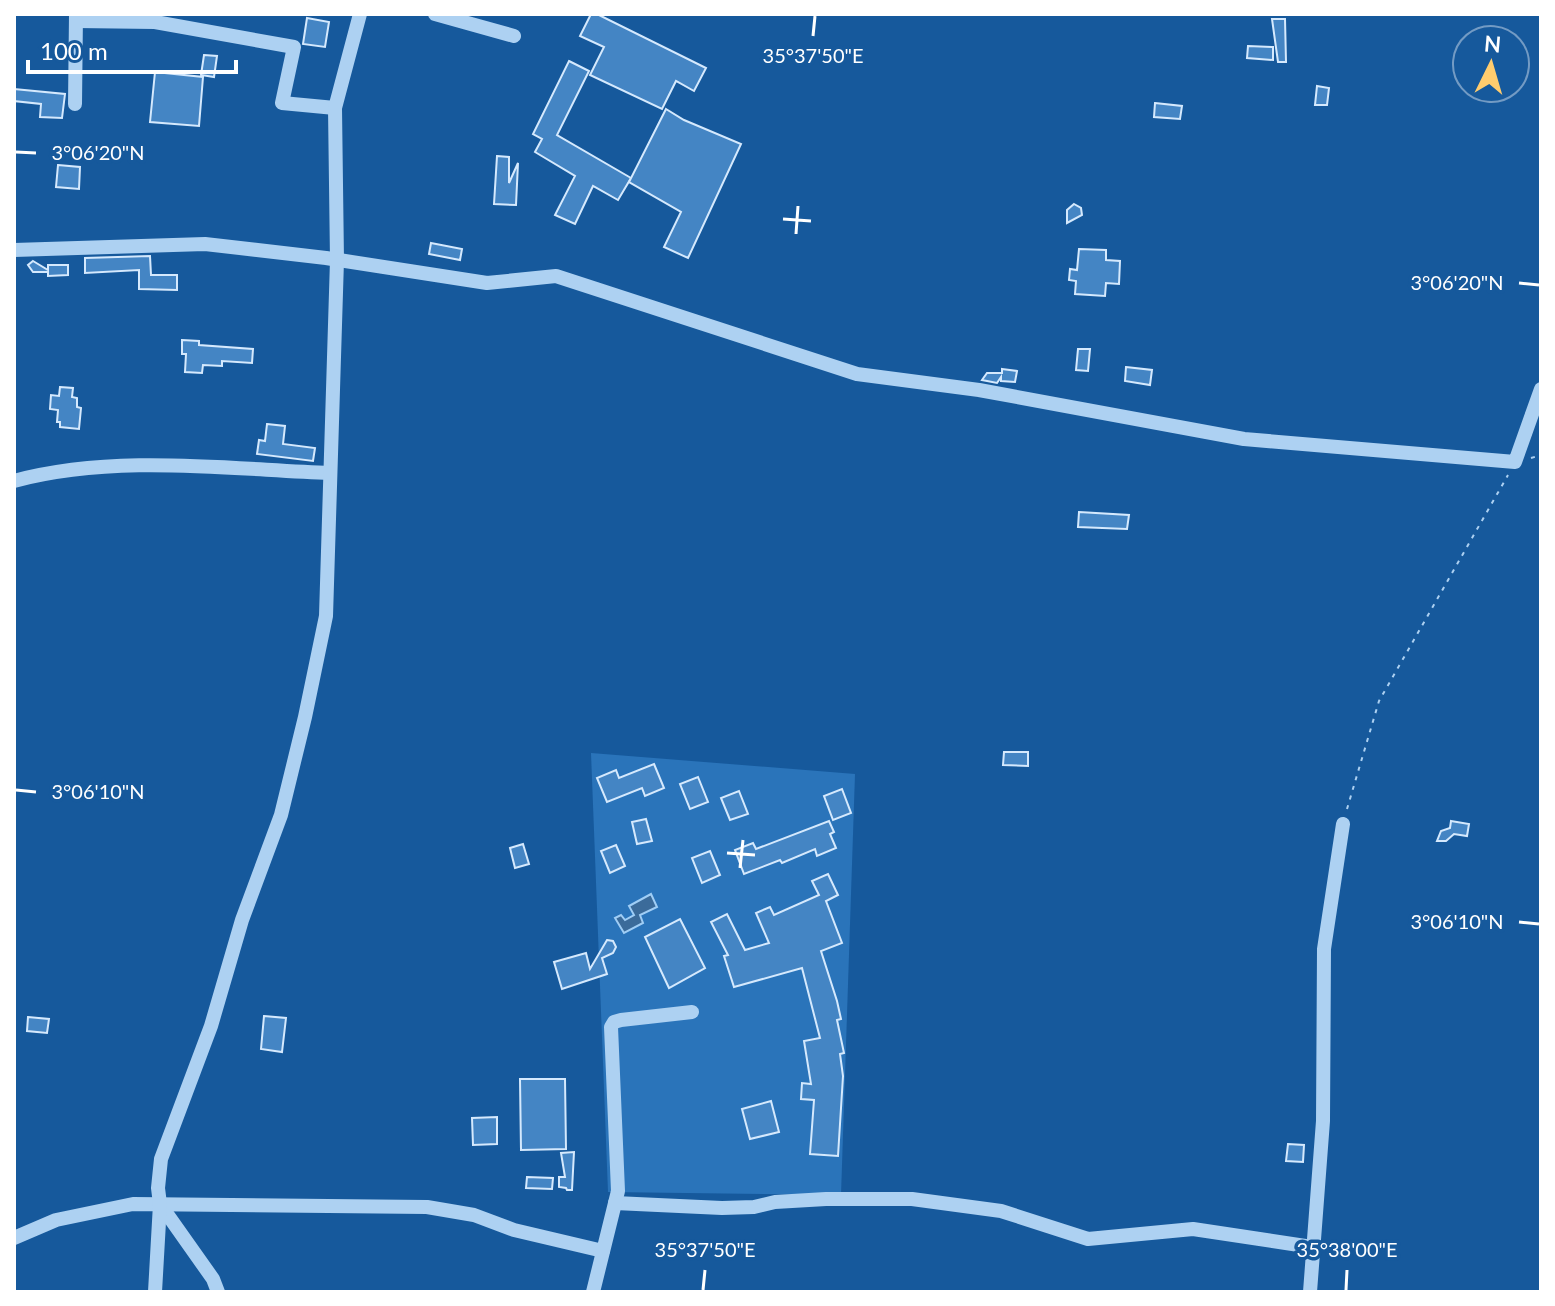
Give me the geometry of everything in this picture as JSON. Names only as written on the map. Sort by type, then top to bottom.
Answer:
[{"type":"street","points":[[155,1292],[161,1159],[211,1026],[242,920],[281,815],[326,616],[337,260],[335,108],[360,14]]},
{"type":"street","points":[[435,14],[514,36]]},
{"type":"street","points":[[75,104],[76,18],[155,22],[294,47],[282,103],[335,108]]},
{"type":"street","points":[[14,250],[205,244],[487,283],[556,276],[857,374],[979,390],[1244,439],[1515,462],[1541,389]]},
{"type":"street","points":[[14,481],[50,472],[149,466],[330,473]]},
{"type":"street","points":[[1310,1292],[1323,1121],[1324,949],[1343,824]]},
{"type":"street","points":[[593,1292],[618,1191],[611,1027],[621,1020],[692,1012]]},
{"type":"street","points":[[615,1203],[738,1207],[813,1200],[912,1199],[1001,1211],[1088,1239],[1193,1229],[1312,1247]]},
{"type":"street","points":[[160,1204],[213,1279],[218,1292]]},
{"type":"street","points":[[14,1227],[105,1208],[160,1204],[427,1207],[474,1215],[514,1230],[603,1251]]},
{"type":"street","points":[[14,1238],[56,1220]]},
{"type":"path","points":[[1343,824],[1379,701],[1515,462],[1541,455]]},
{"type":"shaded area","points":[[591,753],[855,774],[841,1195],[608,1192]]},
{"type":"shaded area","points":[[651,894],[657,907],[640,915],[643,923],[624,933],[615,918],[621,915],[625,920],[634,915],[629,906]]},
{"type":"building","points":[[591,14],[597,14],[706,68],[694,91],[676,81],[662,109],[590,75],[604,47],[580,36]]},
{"type":"building","points":[[307,18],[329,22],[325,47],[303,44]]},
{"type":"building","points":[[1272,19],[1285,19],[1286,62],[1278,62]]},
{"type":"building","points":[[1248,46],[1273,47],[1273,60],[1247,58]]},
{"type":"building","points":[[204,55],[217,56],[214,77],[201,75]]},
{"type":"building","points":[[569,61],[589,71],[557,135],[631,178],[618,200],[593,186],[575,224],[555,215],[575,176],[535,152],[542,139],[533,134]]},
{"type":"building","points":[[155,72],[203,77],[199,126],[150,122]]},
{"type":"building","points":[[1317,86],[1329,88],[1327,105],[1315,105]]},
{"type":"building","points":[[14,89],[65,94],[62,118],[40,117],[41,104],[14,101]]},
{"type":"building","points":[[1155,103],[1182,106],[1180,119],[1154,117]]},
{"type":"building","points":[[666,109],[741,144],[688,258],[664,247],[681,212],[629,182]]},
{"type":"building","points":[[497,156],[509,157],[509,183],[518,163],[516,205],[494,204]]},
{"type":"building","points":[[58,165],[80,167],[79,189],[56,187]]},
{"type":"building","points":[[1074,204],[1081,208],[1082,215],[1067,223],[1067,210]]},
{"type":"building","points":[[431,243],[462,249],[460,260],[429,254]]},
{"type":"building","points":[[1079,249],[1106,250],[1106,260],[1120,261],[1119,284],[1106,283],[1105,296],[1075,294],[1076,281],[1069,280],[1070,269],[1077,270]]},
{"type":"building","points":[[150,256],[151,275],[177,275],[177,290],[139,289],[139,270],[85,273],[85,258]]},
{"type":"building","points":[[33,261],[48,270],[48,265],[68,265],[68,275],[48,276],[48,272],[33,272],[28,265]]},
{"type":"building","points":[[182,340],[199,341],[199,345],[253,349],[252,363],[222,361],[222,366],[203,365],[202,373],[185,372],[186,354],[182,354]]},
{"type":"building","points":[[1078,349],[1090,349],[1088,371],[1076,370]]},
{"type":"building","points":[[1126,367],[1152,370],[1150,385],[1125,381]]},
{"type":"building","points":[[1002,369],[1017,371],[1015,382],[1001,381],[1001,377],[997,383],[982,380],[987,373],[1002,373]]},
{"type":"building","points":[[60,387],[73,388],[72,397],[77,398],[77,407],[81,408],[79,429],[60,427],[58,410],[50,409],[51,395],[59,396]]},
{"type":"building","points":[[267,424],[285,426],[283,444],[315,448],[313,461],[257,454],[259,440],[265,441]]},
{"type":"building","points":[[1079,512],[1129,515],[1127,529],[1078,527]]},
{"type":"building","points":[[1004,752],[1028,752],[1028,766],[1003,765]]},
{"type":"building","points":[[654,764],[664,788],[645,796],[642,788],[607,802],[597,778],[616,770],[619,778]]},
{"type":"building","points":[[698,777],[708,802],[690,809],[680,784]]},
{"type":"building","points":[[842,789],[851,813],[833,820],[824,796]]},
{"type":"building","points":[[739,791],[748,814],[730,820],[721,798]]},
{"type":"building","points":[[646,819],[652,841],[637,844],[632,822]]},
{"type":"building","points":[[829,821],[836,848],[817,856],[815,849],[744,874],[735,850],[753,843],[756,849]]},
{"type":"building","points":[[1451,821],[1469,824],[1467,836],[1454,834],[1446,841],[1437,841],[1441,831],[1450,828]]},
{"type":"building","points":[[523,844],[529,864],[515,868],[510,848]]},
{"type":"building","points":[[616,845],[625,866],[610,873],[601,851]]},
{"type":"building","points":[[710,851],[720,875],[702,883],[692,858]]},
{"type":"building","points":[[828,874],[838,895],[826,901],[842,943],[821,951],[837,1001],[841,1019],[837,1020],[844,1053],[840,1054],[843,1076],[838,1156],[810,1154],[814,1100],[801,1099],[802,1083],[811,1084],[804,1041],[820,1038],[802,968],[734,987],[724,956],[728,955],[711,922],[727,914],[745,950],[769,943],[756,913],[770,907],[774,915],[819,895],[812,881]]},
{"type":"building","points":[[680,919],[705,968],[669,988],[645,937]]},
{"type":"building","points":[[607,940],[613,941],[616,947],[613,953],[602,958],[607,974],[562,989],[554,962],[586,953],[590,969]]},
{"type":"building","points":[[264,1016],[286,1018],[282,1052],[261,1049]]},
{"type":"building","points":[[28,1017],[49,1019],[47,1033],[27,1031]]},
{"type":"building","points":[[520,1079],[565,1079],[566,1149],[521,1150]]},
{"type":"building","points":[[771,1101],[779,1132],[750,1139],[742,1109]]},
{"type":"building","points":[[497,1117],[497,1144],[473,1145],[472,1118]]},
{"type":"building","points":[[1288,1144],[1304,1145],[1303,1162],[1286,1161]]},
{"type":"building","points":[[574,1152],[572,1190],[567,1190],[559,1187],[559,1177],[565,1177],[561,1153]]},
{"type":"building","points":[[527,1177],[553,1178],[552,1189],[526,1188]]}]
